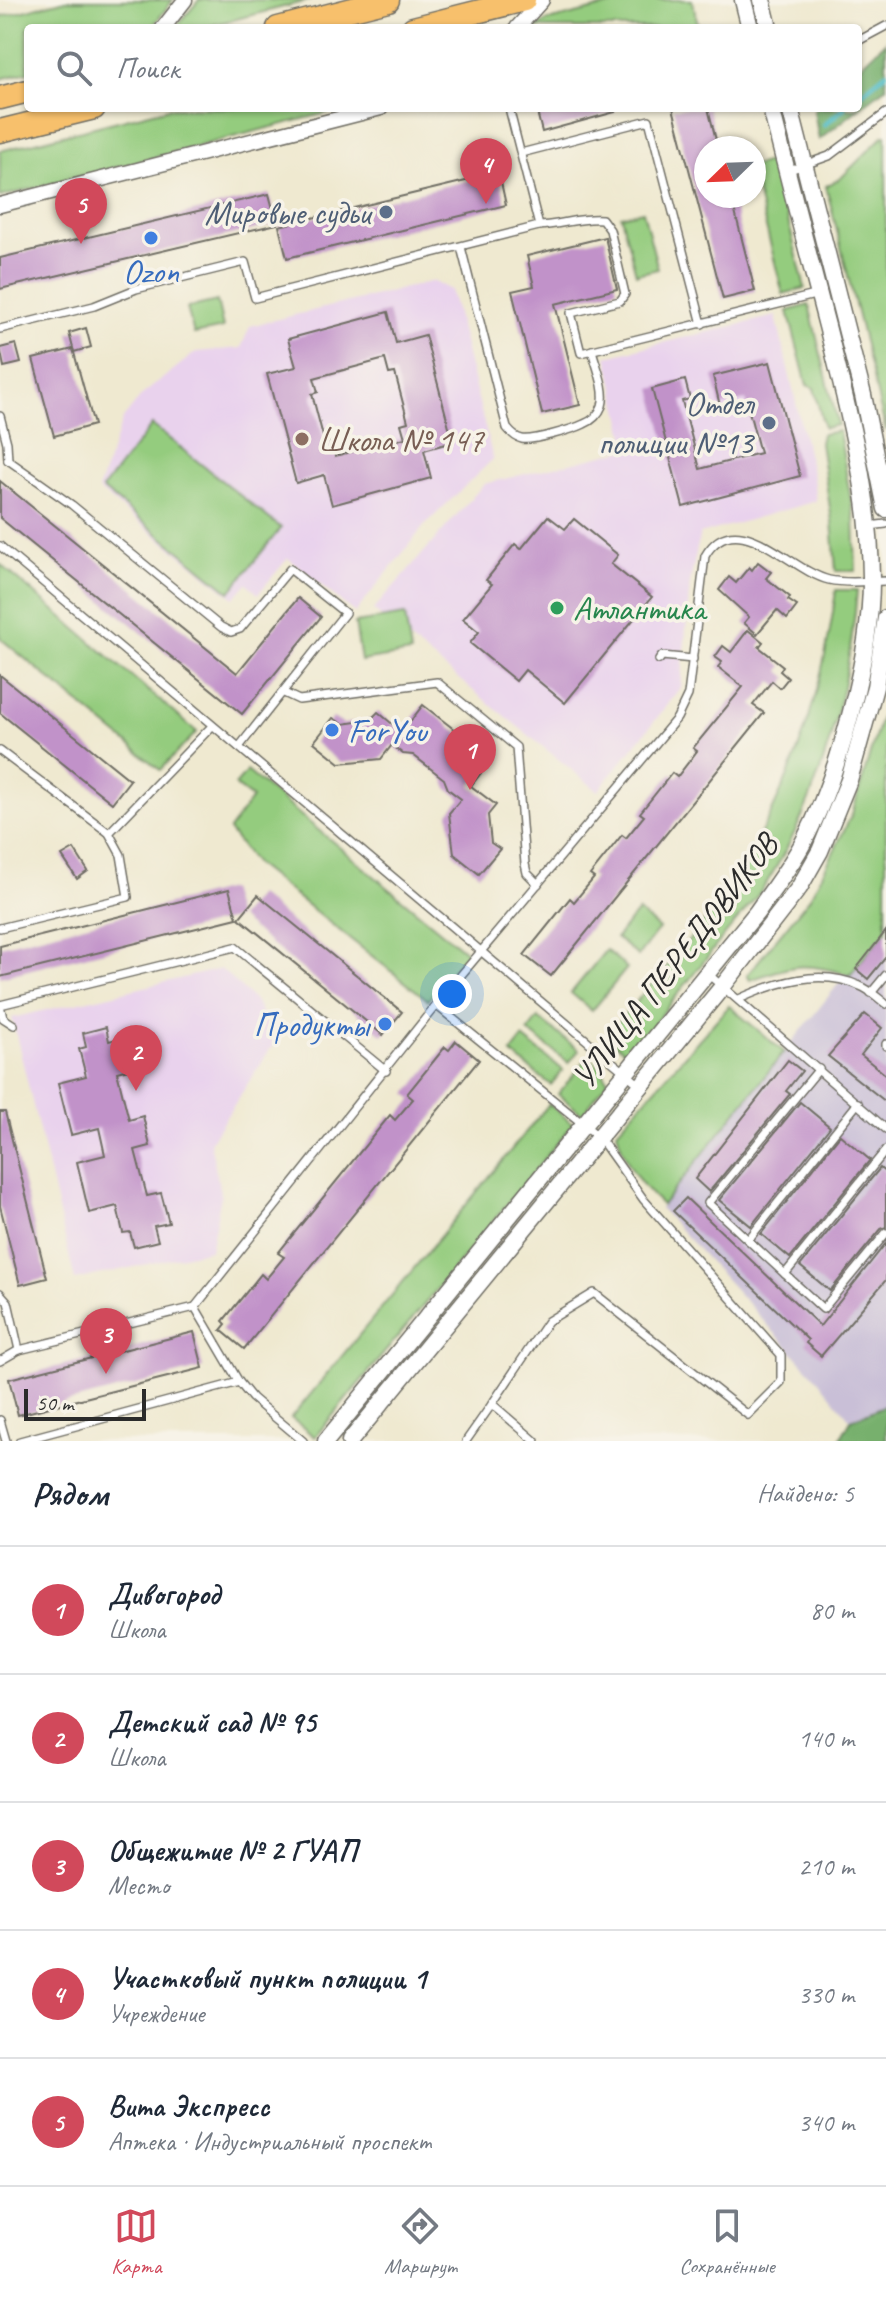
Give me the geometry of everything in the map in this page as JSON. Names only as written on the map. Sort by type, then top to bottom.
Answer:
[{"type":"main road","points":[[294,24],[388,0]]},
{"type":"main road","points":[[429,24],[524,0]]},
{"type":"main road","points":[[0,98],[24,92]]},
{"type":"main road","points":[[0,131],[78,112]]},
{"type":"street","points":[[166,24],[185,0]]},
{"type":"street","points":[[521,24],[542,0]]},
{"type":"street","points":[[743,0],[749,24]]},
{"type":"street","points":[[762,0],[768,24]]},
{"type":"street","points":[[0,205],[365,112]]},
{"type":"street","name":"УЛИЦА ПЕРЕДОВИКОВ","points":[[326,1441],[708,974],[782,876],[804,841],[819,808],[846,729],[879,581],[878,525],[772,112]]},
{"type":"street","points":[[791,112],[875,442],[886,509]]},
{"type":"street","name":"УЛИЦА ПЕРЕДОВИКОВ","points":[[350,1441],[723,986],[799,888],[836,816],[875,687],[886,618]]},
{"type":"lane","points":[[862,39],[886,26]]},
{"type":"lane","points":[[510,112],[539,226]]},
{"type":"lane","points":[[787,171],[829,156],[886,113]]},
{"type":"lane","points":[[521,153],[649,120],[702,324]]},
{"type":"lane","points":[[0,329],[94,306],[136,289],[245,262],[255,298],[539,226],[589,218],[602,219],[610,230],[625,294],[620,301],[571,313],[581,353],[836,290]]},
{"type":"lane","points":[[461,247],[507,428],[513,435],[523,439],[534,438],[583,425],[594,418],[601,407],[603,395],[592,350]]},
{"type":"lane","points":[[0,416],[7,443],[4,462],[72,505],[221,627],[231,632],[240,629],[290,569],[345,613],[239,747]]},
{"type":"lane","points":[[0,1361],[19,1350],[195,1307],[436,1005],[677,718],[688,695],[705,556],[712,544],[724,536],[737,534],[749,537],[813,574],[830,580],[879,581]]},
{"type":"lane","points":[[0,546],[641,1086]]},
{"type":"lane","points":[[659,660],[662,656],[693,659]]},
{"type":"lane","points":[[284,693],[299,700],[437,682],[516,747],[525,864],[527,873],[538,884]]},
{"type":"lane","points":[[109,833],[212,726]]},
{"type":"lane","points":[[0,751],[109,833],[121,855],[128,897],[0,928]]},
{"type":"lane","points":[[14,1025],[3,1018],[0,1005],[235,947],[386,1071]]},
{"type":"lane","points":[[708,974],[886,1129]]},
{"type":"lane","points":[[739,999],[762,988],[816,975],[861,986],[886,1004]]},
{"type":"lane","points":[[871,993],[886,975]]},
{"type":"lane","points":[[436,1005],[599,1137],[644,1200],[781,1355],[781,1382],[748,1415],[594,1293],[548,1321],[466,1441]]},
{"type":"lane","points":[[819,1069],[708,1203],[823,1309],[886,1233]]},
{"type":"lane","points":[[748,1240],[858,1103]]},
{"type":"lane","points":[[785,1274],[886,1150]]},
{"type":"lane","points":[[0,1293],[8,1302],[19,1350]]},
{"type":"lane","points":[[195,1307],[239,1382],[252,1398],[303,1441]]},
{"type":"lane","points":[[20,1441],[239,1382]]},
{"type":"lane","points":[[492,1404],[535,1441]]},
{"type":"lane","points":[[0,1420],[6,1441]]},
{"type":"shaded area","name":"Школа № 147","points":[[434,281],[451,290],[493,459],[425,525],[355,613],[288,558],[258,594],[247,583],[234,598],[98,490],[122,420],[142,395],[196,352],[241,348],[250,326]]},
{"type":"shaded area","points":[[776,316],[816,501],[700,534],[690,582],[681,688],[598,791],[373,610],[484,484],[628,449],[607,356]]},
{"type":"shaded area","points":[[886,924],[886,1405],[851,1420],[660,1208]]},
{"type":"shaded area","points":[[221,969],[255,1001],[276,1040],[210,1142],[221,1196],[210,1250],[75,1280],[12,1018]]},
{"type":"green space","points":[[66,0],[173,0],[154,24],[24,24],[24,73],[0,79],[0,17]]},
{"type":"green space","points":[[199,0],[311,0],[217,24],[178,24]]},
{"type":"green space","points":[[632,0],[692,0],[698,24],[542,24]]},
{"type":"green space","points":[[886,41],[886,87],[862,106],[862,64]]},
{"type":"green space","points":[[153,112],[330,112],[0,197],[0,151]]},
{"type":"green space","points":[[814,112],[854,112],[819,140]]},
{"type":"green space","points":[[884,135],[886,431],[826,186],[841,178]]},
{"type":"green space","points":[[773,161],[805,288],[783,294],[761,208],[766,208],[766,163]]},
{"type":"green space","points":[[643,211],[658,269],[636,274],[621,216]]},
{"type":"green space","points":[[217,301],[223,328],[194,334],[187,308]]},
{"type":"green space","points":[[809,305],[838,425],[824,428],[814,388],[807,385],[788,311]]},
{"type":"green space","points":[[152,425],[281,528],[230,592],[102,489]]},
{"type":"green space","points":[[839,431],[854,518],[856,571],[836,571],[820,443],[822,434]]},
{"type":"green space","points":[[0,564],[197,732],[160,770],[0,638]]},
{"type":"green space","points":[[836,590],[857,590],[853,627],[840,703],[804,812],[759,894],[629,1055],[606,1036],[716,905],[740,870],[780,795],[810,715],[830,632]]},
{"type":"green space","points":[[405,615],[411,653],[361,661],[355,623]]},
{"type":"green space","points":[[886,701],[886,931],[850,975],[810,966],[778,971],[750,980],[747,975],[809,899],[852,814]]},
{"type":"green space","points":[[247,771],[467,953],[428,1000],[255,864],[229,830],[252,798],[235,785]]},
{"type":"green space","points":[[638,911],[659,929],[638,956],[616,938]]},
{"type":"green space","points":[[606,950],[627,968],[592,1011],[571,993]]},
{"type":"green space","points":[[729,1006],[784,1052],[662,1205],[634,1172],[623,1152],[617,1131]]},
{"type":"green space","points":[[538,1018],[579,1050],[569,1063],[528,1031]]},
{"type":"green space","points":[[523,1038],[563,1070],[551,1085],[511,1053]]},
{"type":"green space","points":[[588,1057],[602,1069],[608,1081],[582,1114],[558,1094]]},
{"type":"green space","points":[[549,1104],[573,1124],[315,1437],[291,1418]]},
{"type":"green space","points":[[886,1405],[886,1441],[839,1441],[851,1420]]},
{"type":"building","points":[[537,112],[615,112],[542,132]]},
{"type":"building","points":[[674,112],[709,112],[715,136],[694,136],[694,188]]},
{"type":"building","points":[[499,173],[506,205],[287,258],[279,226]]},
{"type":"building","points":[[269,194],[277,224],[0,289],[0,258]]},
{"type":"building","points":[[699,208],[734,208],[755,291],[723,299]]},
{"type":"building","points":[[605,237],[617,289],[555,304],[580,405],[542,414],[512,291],[534,286],[527,256]]},
{"type":"building","points":[[388,312],[396,343],[425,335],[453,442],[424,450],[431,478],[332,505],[324,475],[296,483],[267,374],[296,367],[288,339]],"holes":[[[385,359],[389,374],[395,373],[408,422],[401,424],[405,438],[335,456],[331,442],[325,444],[312,394],[318,392],[314,378]]]},
{"type":"building","points":[[86,328],[91,347],[74,352],[69,333]]},
{"type":"building","points":[[16,344],[21,363],[4,367],[0,348]]},
{"type":"building","points":[[73,349],[94,425],[54,436],[33,359]]},
{"type":"building","name":"Отдел полиции №13","points":[[770,362],[800,476],[683,507],[652,389],[685,380],[690,399],[682,401],[700,469],[760,453],[746,400],[720,406],[713,376]]},
{"type":"building","points":[[0,481],[237,673],[298,598],[321,617],[242,714],[0,518]]},
{"type":"building","name":"Атлантика","points":[[548,516],[565,529],[574,519],[618,555],[611,564],[652,597],[565,703],[525,670],[516,681],[470,643],[479,632],[463,619],[492,584],[486,580],[515,544],[521,549]]},
{"type":"building","points":[[758,562],[771,572],[766,578],[797,606],[787,619],[777,610],[757,634],[744,623],[749,617],[719,590],[729,577],[736,583],[749,567],[752,570]]},
{"type":"building","points":[[748,630],[763,642],[759,647],[783,666],[780,671],[788,678],[780,688],[772,681],[753,705],[764,713],[551,976],[524,955],[570,898],[574,902],[594,878],[590,875],[622,835],[626,838],[644,816],[640,813],[672,773],[677,777],[697,751],[693,748],[743,687],[718,667],[722,662],[715,657],[723,646],[731,652]]},
{"type":"building","points":[[0,675],[130,780],[112,803],[0,713]]},
{"type":"building","points":[[423,705],[492,759],[471,786],[496,805],[488,815],[491,843],[500,849],[479,874],[454,854],[449,813],[461,799],[448,789],[444,779],[413,755],[403,754],[392,745],[381,759],[340,763],[314,742],[333,718],[343,724],[370,720],[378,712],[402,732]]},
{"type":"building","points":[[74,849],[88,871],[77,879],[62,856]]},
{"type":"building","points":[[229,889],[237,918],[0,977],[0,946]]},
{"type":"building","points":[[258,895],[402,1012],[383,1035],[239,918]]},
{"type":"building","points":[[886,931],[886,957],[868,979],[856,969]]},
{"type":"building","points":[[865,1014],[882,1028],[861,1055],[886,1075],[886,1102],[828,1056]]},
{"type":"building","points":[[106,1027],[109,1041],[124,1037],[132,1068],[117,1072],[129,1120],[143,1116],[150,1146],[135,1150],[147,1196],[161,1193],[169,1223],[154,1226],[158,1241],[134,1247],[130,1232],[123,1233],[117,1206],[89,1213],[77,1162],[105,1155],[99,1128],[71,1135],[58,1083],[86,1076],[79,1049],[86,1047],[83,1033]]},
{"type":"building","points":[[456,1041],[479,1060],[244,1349],[221,1330],[226,1324],[223,1321],[261,1274],[266,1279],[284,1257],[278,1253],[390,1115],[395,1120],[413,1099],[407,1094],[445,1047],[449,1050]]},
{"type":"building","points":[[788,1060],[802,1071],[786,1091],[790,1094],[709,1192],[695,1179]]},
{"type":"building","points":[[800,1102],[830,1127],[751,1226],[719,1200]]},
{"type":"building","points":[[0,1112],[5,1112],[47,1278],[20,1285],[0,1206]]},
{"type":"building","points":[[840,1135],[870,1160],[790,1258],[761,1234]]},
{"type":"building","points":[[880,1168],[886,1173],[886,1227],[881,1229],[830,1291],[800,1266]]},
{"type":"building","points":[[686,1198],[820,1326],[886,1243],[886,1280],[821,1356],[673,1211]]},
{"type":"building","points":[[194,1332],[203,1368],[18,1415],[9,1379]]},
{"type":"waterway","points":[[862,93],[886,73]]},
{"type":"waterway","points":[[824,125],[839,112]]},
{"type":"place","name":"Участковый пункт полиции 1","points":[[486,204]]},
{"type":"place","name":"Мировые судьи","points":[[386,212]]},
{"type":"place","name":"Ozon","points":[[151,238]]},
{"type":"place","name":"Вита Экспресс","points":[[81,244]]},
{"type":"place","name":"Отдел полиции №13","points":[[769,423]]},
{"type":"place","name":"Школа № 147","points":[[302,439]]},
{"type":"place","name":"Атлантика","points":[[557,608]]},
{"type":"place","name":"ForYou","points":[[332,730]]},
{"type":"place","name":"Дивогород","points":[[470,790]]},
{"type":"place","name":"Продукты","points":[[385,1024]]},
{"type":"place","name":"Детский сад № 95","points":[[136,1091]]},
{"type":"place","name":"Общежитие № 2 ГУАП","points":[[106,1374]]}]
